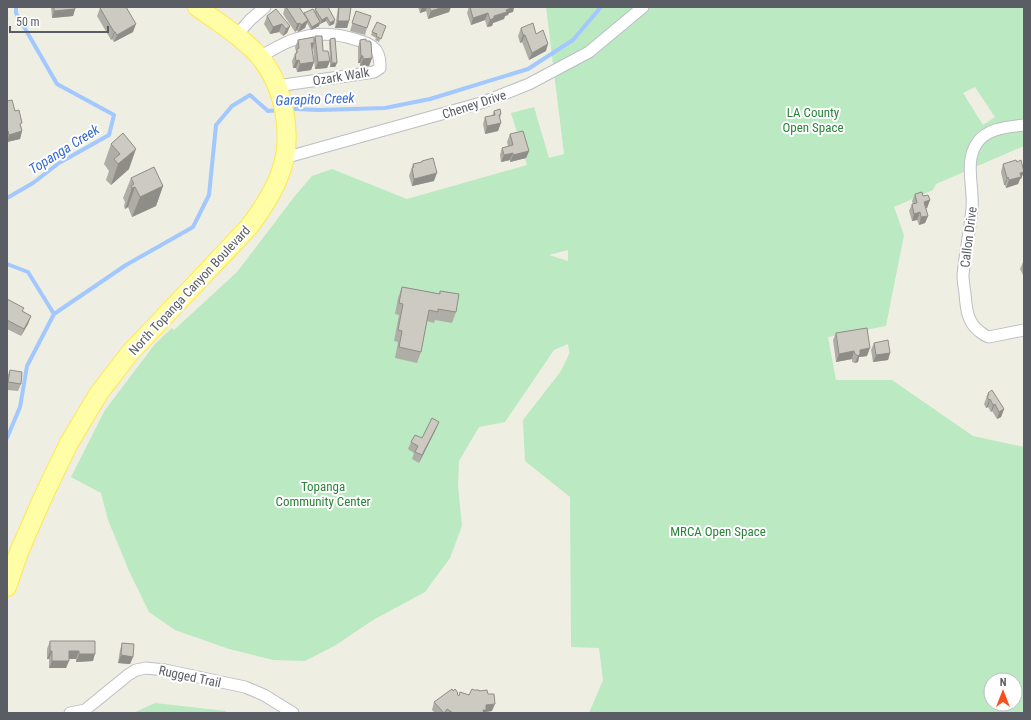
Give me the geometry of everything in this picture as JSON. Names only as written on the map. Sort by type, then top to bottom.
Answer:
[{"type":"main road","name":"North Topanga Canyon Boulevard","points":[[7,587],[19,552],[43,497],[69,443],[99,393],[129,354],[249,227],[272,191],[280,174],[284,158],[286,137],[285,121],[279,91],[270,71],[251,48],[197,7]]},
{"type":"street","points":[[236,36],[250,20],[265,7]]},
{"type":"street","name":"Cheney Drive","points":[[284,158],[481,103],[529,84],[589,52],[643,7]]},
{"type":"street","name":"Ozark Walk","points":[[259,57],[295,39],[316,34],[334,34],[370,44],[376,50],[380,60],[380,68],[374,72],[279,91]]},
{"type":"street","name":"Callon Drive","points":[[1024,125],[990,131],[977,143],[973,152],[971,162],[972,207],[963,276],[966,307],[974,328],[985,336],[989,337],[1024,330]]},
{"type":"street","name":"Rugged Trail","points":[[70,713],[85,710],[128,675],[136,670],[146,668],[165,670],[245,687],[264,695],[293,713]]},
{"type":"green space","points":[[546,7],[1024,7],[1024,146],[936,184],[933,190],[894,207],[904,235],[886,326],[828,337],[836,380],[892,380],[973,436],[1024,447],[1024,713],[589,713],[603,680],[599,648],[571,647],[570,497],[525,461],[523,420],[561,371],[570,352],[568,344],[554,350],[505,422],[479,427],[459,461],[458,486],[462,526],[450,558],[425,592],[373,620],[336,645],[305,661],[273,660],[229,649],[175,630],[149,612],[129,571],[108,520],[101,493],[71,477],[105,410],[155,344],[172,328],[174,330],[237,272],[294,197],[312,176],[332,169],[407,199],[527,165],[511,113],[534,107],[549,158],[564,154]],"holes":[[[975,87],[995,117],[983,125],[963,93]],[[568,250],[568,261],[549,255]]]},
{"type":"green space","points":[[155,703],[226,711],[224,713],[133,713]]},
{"type":"building","points":[[54,7],[75,7],[75,9],[54,11]]},
{"type":"building","points":[[126,7],[136,24],[117,35],[100,8]]},
{"type":"building","points":[[286,7],[299,7],[308,20],[301,25],[300,23],[297,24]]},
{"type":"building","points":[[318,7],[328,7],[335,20],[330,23],[327,17],[322,20],[315,9]]},
{"type":"building","points":[[339,7],[351,7],[349,21],[338,21]]},
{"type":"building","points":[[429,7],[444,7],[431,11]]},
{"type":"building","points":[[470,7],[511,8],[506,10],[507,12],[494,16],[494,18],[490,20],[488,13],[473,18]]},
{"type":"building","points":[[276,9],[290,26],[286,29],[282,24],[273,27],[267,16]]},
{"type":"building","points":[[313,9],[320,22],[312,27],[304,13]]},
{"type":"building","points":[[356,11],[371,16],[367,28],[352,23]]},
{"type":"building","points":[[377,22],[386,26],[381,39],[376,36],[377,34],[372,32]]},
{"type":"building","points":[[533,23],[536,34],[543,30],[548,44],[532,53],[521,28]]},
{"type":"building","points":[[315,36],[322,36],[323,51],[328,51],[330,61],[318,62]]},
{"type":"building","points":[[314,37],[314,43],[311,43],[314,62],[300,64],[299,60],[296,61],[295,54],[299,48],[298,40]]},
{"type":"building","points":[[335,38],[337,63],[332,63],[330,39]]},
{"type":"building","points":[[366,39],[366,41],[371,42],[372,58],[363,59],[363,56],[361,56],[360,40]]},
{"type":"building","points":[[12,100],[15,111],[19,110],[22,131],[9,135],[7,131],[7,101]]},
{"type":"building","points":[[500,109],[501,114],[499,115],[501,123],[487,126],[485,117],[495,115],[494,111]]},
{"type":"building","points":[[523,131],[529,151],[513,155],[513,153],[504,155],[502,148],[513,145],[510,134]]},
{"type":"building","points":[[123,133],[136,149],[118,164],[114,159],[120,154],[111,144]]},
{"type":"building","points":[[433,158],[437,173],[414,179],[412,168],[414,167],[413,164]]},
{"type":"building","points":[[1016,160],[1017,162],[1021,160],[1024,172],[1020,173],[1021,177],[1009,180],[1003,164]]},
{"type":"building","points":[[154,167],[163,186],[140,197],[135,187],[132,188],[131,186],[134,184],[131,178]]},
{"type":"building","points":[[922,192],[923,196],[928,195],[930,200],[924,202],[928,216],[921,217],[920,212],[914,214],[912,204],[917,203],[915,194]]},
{"type":"building","points":[[402,287],[440,294],[440,291],[459,294],[456,312],[438,309],[438,312],[429,310],[421,352],[399,347],[402,331],[398,330],[403,304],[399,303]]},
{"type":"building","points":[[7,299],[24,308],[22,311],[31,316],[24,329],[7,320]]},
{"type":"building","points":[[867,328],[870,348],[860,350],[860,354],[858,356],[854,351],[839,354],[836,333]]},
{"type":"building","points":[[888,340],[890,353],[876,355],[874,343]]},
{"type":"building","points":[[10,370],[22,372],[21,384],[8,382]]},
{"type":"building","points":[[992,390],[1004,409],[999,412],[995,404],[993,405],[987,396]]},
{"type":"building","points":[[432,418],[439,422],[422,455],[415,452],[418,446],[411,442],[415,435],[422,438]]},
{"type":"building","points":[[50,641],[95,641],[95,654],[79,654],[79,651],[69,651],[69,661],[52,661]]},
{"type":"building","points":[[122,643],[134,644],[133,657],[121,655]]},
{"type":"building","points":[[452,689],[453,691],[455,689],[459,696],[460,692],[469,695],[472,689],[479,691],[487,690],[488,694],[494,694],[495,704],[486,705],[486,710],[483,710],[484,713],[453,713],[447,709],[444,713],[434,702]]},
{"type":"waterway","name":"Topanga Creek","points":[[7,198],[33,183],[59,163],[109,135],[114,115],[57,84],[16,13],[16,7]]},
{"type":"waterway","name":"Garapito Creek","points":[[289,109],[319,110],[385,108],[430,99],[528,69],[573,40],[601,7]]},
{"type":"waterway","name":"Garapito Creek","points":[[54,314],[126,265],[193,227],[209,195],[216,125],[232,106],[250,95],[268,111],[280,110]]},
{"type":"waterway","name":"Topanga Creek","points":[[7,264],[28,272],[54,314],[27,366],[20,407],[7,438]]},
{"type":"park label","name":"LA County Open Space","points":[[813,120]]},
{"type":"park label","name":"Topanga Community Center","points":[[323,494]]},
{"type":"park label","name":"MRCA Open Space","points":[[718,531]]}]
